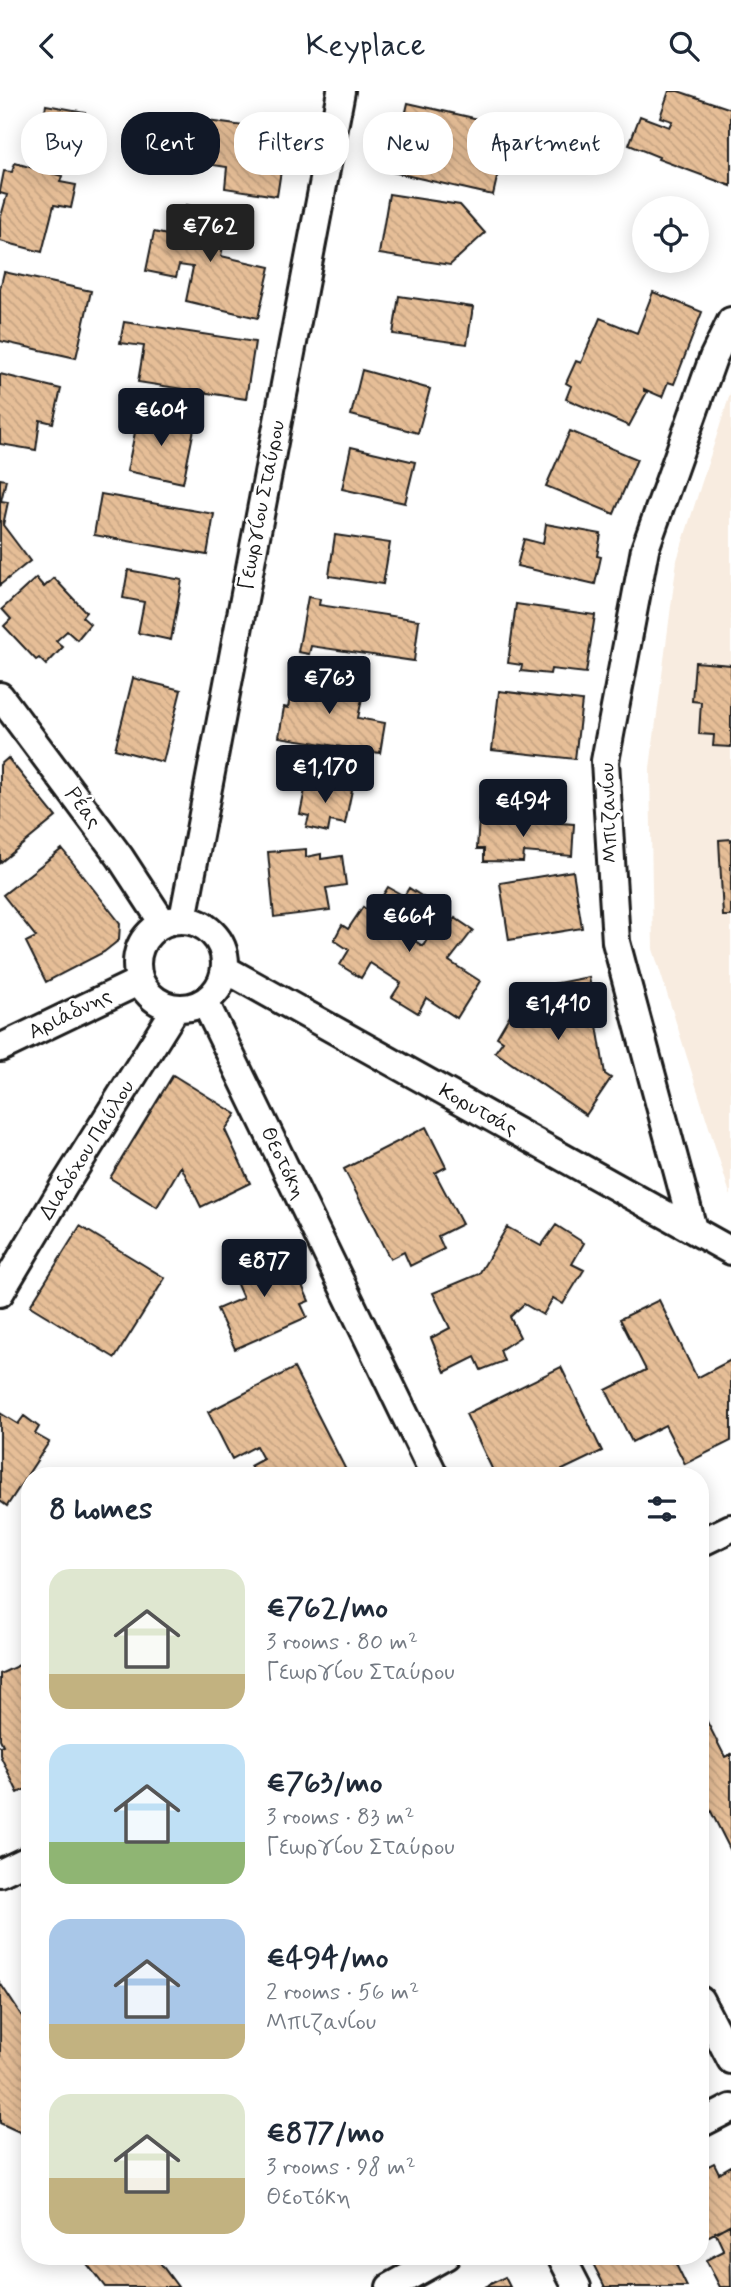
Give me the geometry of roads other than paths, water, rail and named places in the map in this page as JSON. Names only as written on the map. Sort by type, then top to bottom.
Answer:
[{"type":"street","name":"Γεωργίου Σταύρου","points":[[173,921],[341,91]]},
{"type":"street","name":"Μπιζανίου","points":[[694,1230],[616,942],[605,761],[645,549],[713,358],[731,321]]},
{"type":"street","name":"Ρέας","points":[[0,696],[120,857],[173,921]]},
{"type":"street","points":[[173,921],[206,927],[215,935],[225,957],[225,969],[222,982],[205,1002],[176,1008],[162,1004],[150,995],[140,981],[137,967],[140,949],[149,934],[173,921]]},
{"type":"street","name":"Κορυτσάς","points":[[225,969],[731,1251]]},
{"type":"street","name":"Αριάδνης","points":[[0,1048],[140,981]]},
{"type":"street","name":"Θεοτόκη","points":[[205,1002],[430,1467]]},
{"type":"street","name":"Διαδόχου Παύλου","points":[[0,1293],[176,1008]]},
{"type":"street","points":[[709,1539],[731,1528]]},
{"type":"street","points":[[0,1873],[21,1863]]},
{"type":"street","points":[[709,2017],[731,2060]]},
{"type":"street","points":[[709,2119],[731,2108]]},
{"type":"street","points":[[390,2287],[430,2265]]},
{"type":"street","points":[[566,2265],[577,2287]]}]
